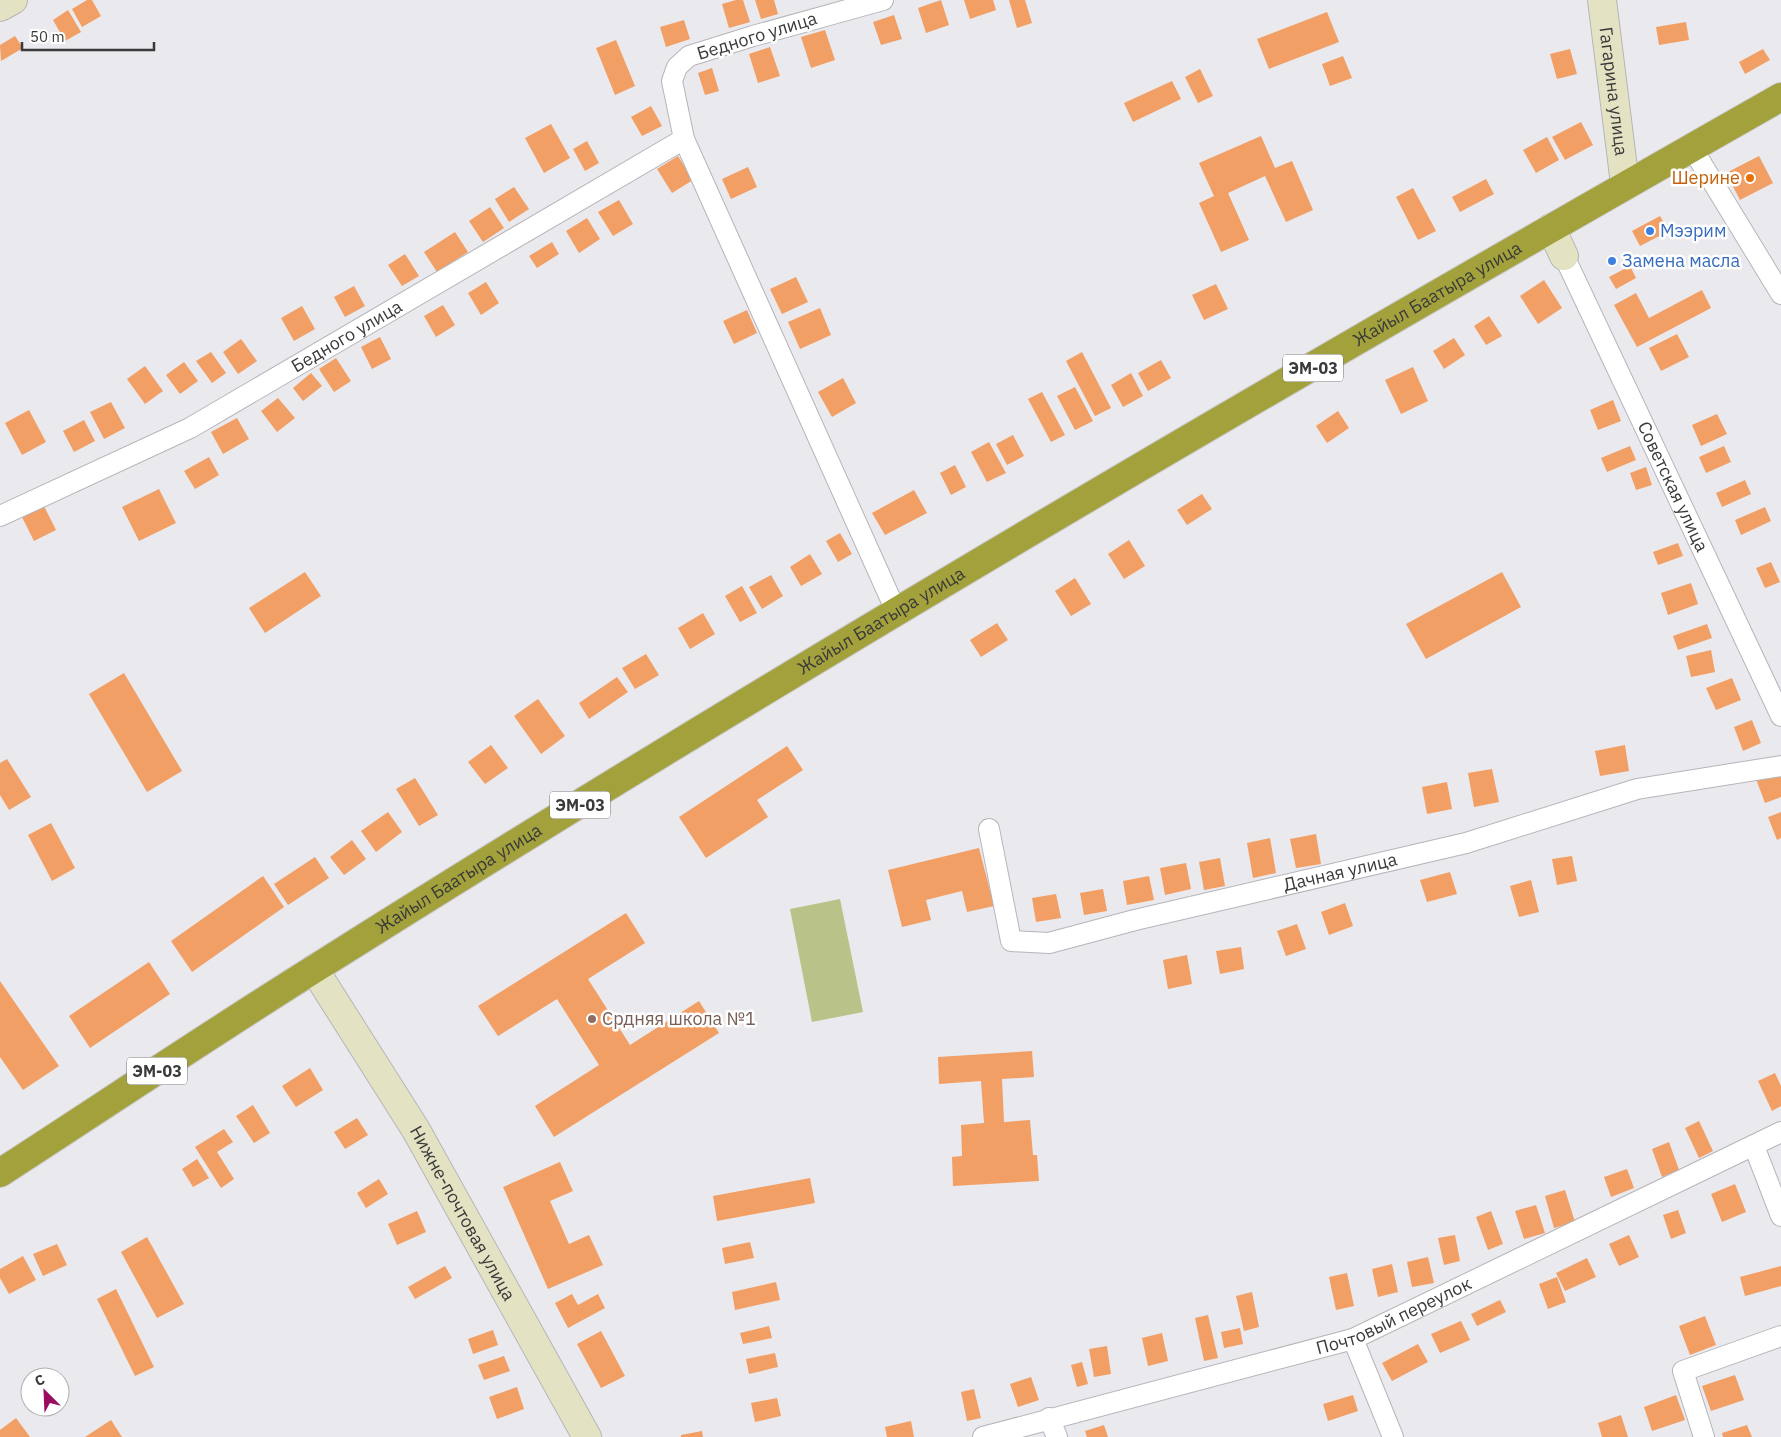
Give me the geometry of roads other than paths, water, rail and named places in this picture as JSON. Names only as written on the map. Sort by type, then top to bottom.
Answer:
[{"type":"highway","name":"Жайыл Баатыра улица","points":[[0,1173],[314,969],[896,611],[1625,184],[1781,97]]},
{"type":"street","points":[[0,7],[12,0]]},
{"type":"street","name":"Бедного улица","points":[[0,516],[190,428],[684,139],[672,80],[677,68],[689,56],[753,36],[884,0]]},
{"type":"street","name":"Гагарина улица","points":[[1602,0],[1625,184]]},
{"type":"street","points":[[684,139],[896,611]]},
{"type":"street","points":[[1692,148],[1781,294]]},
{"type":"street","points":[[1551,228],[1564,256]]},
{"type":"street","name":"Советская улица","points":[[1564,256],[1781,716]]},
{"type":"street","name":"Дачная улица","points":[[989,829],[1011,941],[1049,943],[1135,920],[1466,843],[1637,789],[1781,766]]},
{"type":"street","name":"Нижне-почтовая улица","points":[[314,969],[416,1130],[587,1437]]},
{"type":"street","name":"Почтовый переулок","points":[[984,1437],[1049,1418],[1353,1339],[1781,1132]]},
{"type":"street","points":[[1754,1146],[1781,1216]]},
{"type":"street","points":[[1704,1437],[1683,1371],[1781,1336]]},
{"type":"street","points":[[1353,1339],[1393,1437]]},
{"type":"street","points":[[1049,1418],[1057,1437]]},
{"type":"place","name":"Шерине","points":[[1750,178]]},
{"type":"place","name":"Мээрим","points":[[1650,231]]},
{"type":"place","name":"Замена масла","points":[[1612,261]]},
{"type":"place","name":"Срдняя школа №1","points":[[592,1019]]}]
